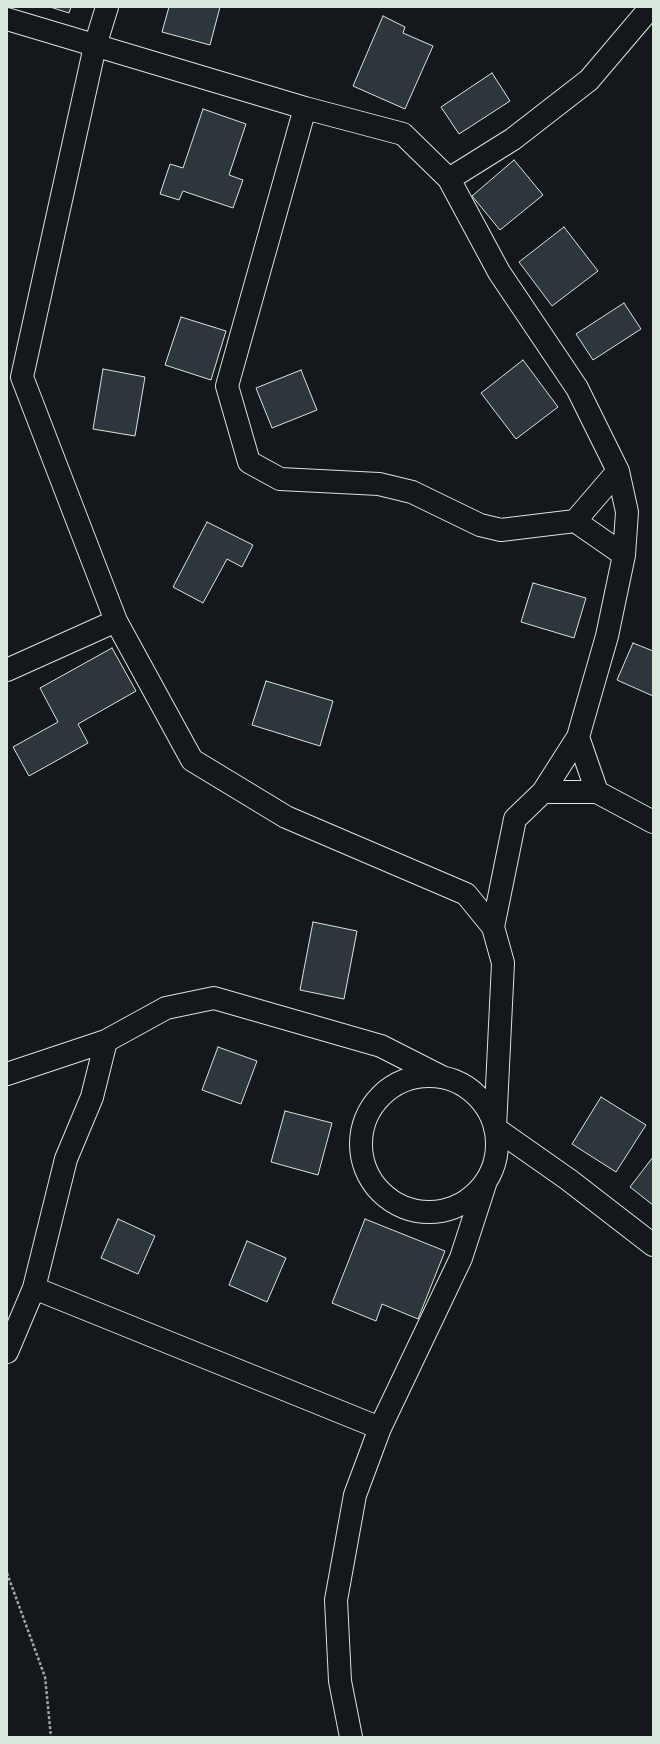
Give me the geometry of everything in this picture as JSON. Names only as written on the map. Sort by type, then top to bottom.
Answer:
[{"type":"street","points":[[107,7],[95,46],[22,377],[116,621],[192,760],[286,817],[466,894],[493,928],[503,963],[495,1128],[496,1157],[484,1184],[461,1258],[380,1428],[355,1495],[336,1600],[340,1681],[351,1737]]},
{"type":"street","points":[[449,179],[513,139],[589,80],[652,7]]},
{"type":"street","points":[[7,19],[305,108],[403,134],[449,179],[499,272],[577,388],[618,471],[627,512],[624,554],[607,636],[578,737],[543,792],[515,819],[493,928]]},
{"type":"street","points":[[305,108],[227,386],[248,462],[280,479],[379,484],[412,492],[480,525],[501,530],[575,521],[624,554]]},
{"type":"street","points":[[575,521],[618,471]]},
{"type":"street","points":[[7,670],[116,621]]},
{"type":"street","points":[[578,737],[597,792]]},
{"type":"street","points":[[543,792],[597,792],[653,822]]},
{"type":"street","points":[[7,1074],[106,1041],[166,1008],[214,998],[381,1046],[442,1077],[460,1083],[476,1095],[488,1110],[495,1128],[570,1180],[653,1245]]},
{"type":"street","points":[[7,1352],[34,1288],[66,1159],[92,1096],[106,1041]]},
{"type":"street","points":[[442,1077],[421,1076],[401,1082],[383,1093],[370,1110],[362,1129],[361,1150],[365,1170],[376,1188],[391,1202],[410,1211],[431,1213],[452,1209],[470,1199],[484,1184]]},
{"type":"street","points":[[34,1288],[380,1428]]},
{"type":"path","points":[[7,1573],[45,1677],[51,1737]]},
{"type":"building","points":[[50,7],[71,7],[69,13]]},
{"type":"building","points":[[169,7],[220,7],[210,45],[162,32]]},
{"type":"building","points":[[383,16],[405,27],[403,33],[433,46],[405,109],[353,86]]},
{"type":"building","points":[[492,73],[510,101],[459,134],[441,107]]},
{"type":"building","points":[[203,109],[246,124],[229,175],[243,180],[233,208],[183,191],[179,200],[160,194],[170,164],[183,168]]},
{"type":"building","points":[[514,160],[543,195],[500,230],[472,196]]},
{"type":"building","points":[[564,227],[598,271],[552,306],[519,262]]},
{"type":"building","points":[[624,303],[641,329],[593,360],[576,334]]},
{"type":"building","points":[[181,317],[226,331],[211,380],[165,365]]},
{"type":"building","points":[[523,360],[558,407],[516,439],[481,393]]},
{"type":"building","points":[[103,369],[145,377],[135,436],[93,429]]},
{"type":"building","points":[[301,370],[317,410],[272,428],[256,388]]},
{"type":"building","points":[[207,522],[253,545],[242,567],[227,559],[203,603],[173,587]]},
{"type":"building","points":[[533,583],[586,598],[574,638],[521,622]]},
{"type":"building","points":[[633,643],[653,651],[653,696],[617,680]]},
{"type":"building","points":[[112,648],[136,691],[78,724],[88,743],[29,776],[13,747],[58,722],[40,688]]},
{"type":"building","points":[[266,681],[333,701],[320,746],[252,725]]},
{"type":"building","points":[[313,922],[357,931],[344,999],[300,990]]},
{"type":"building","points":[[218,1047],[257,1061],[241,1104],[202,1090]]},
{"type":"building","points":[[601,1097],[646,1125],[616,1172],[572,1144]]},
{"type":"building","points":[[285,1111],[332,1123],[318,1175],[271,1162]]},
{"type":"building","points":[[653,1157],[653,1205],[630,1187]]},
{"type":"building","points":[[118,1219],[155,1236],[138,1274],[101,1258]]},
{"type":"building","points":[[365,1219],[445,1251],[418,1319],[382,1304],[376,1321],[332,1303]]},
{"type":"building","points":[[247,1241],[286,1258],[267,1302],[229,1285]]}]
